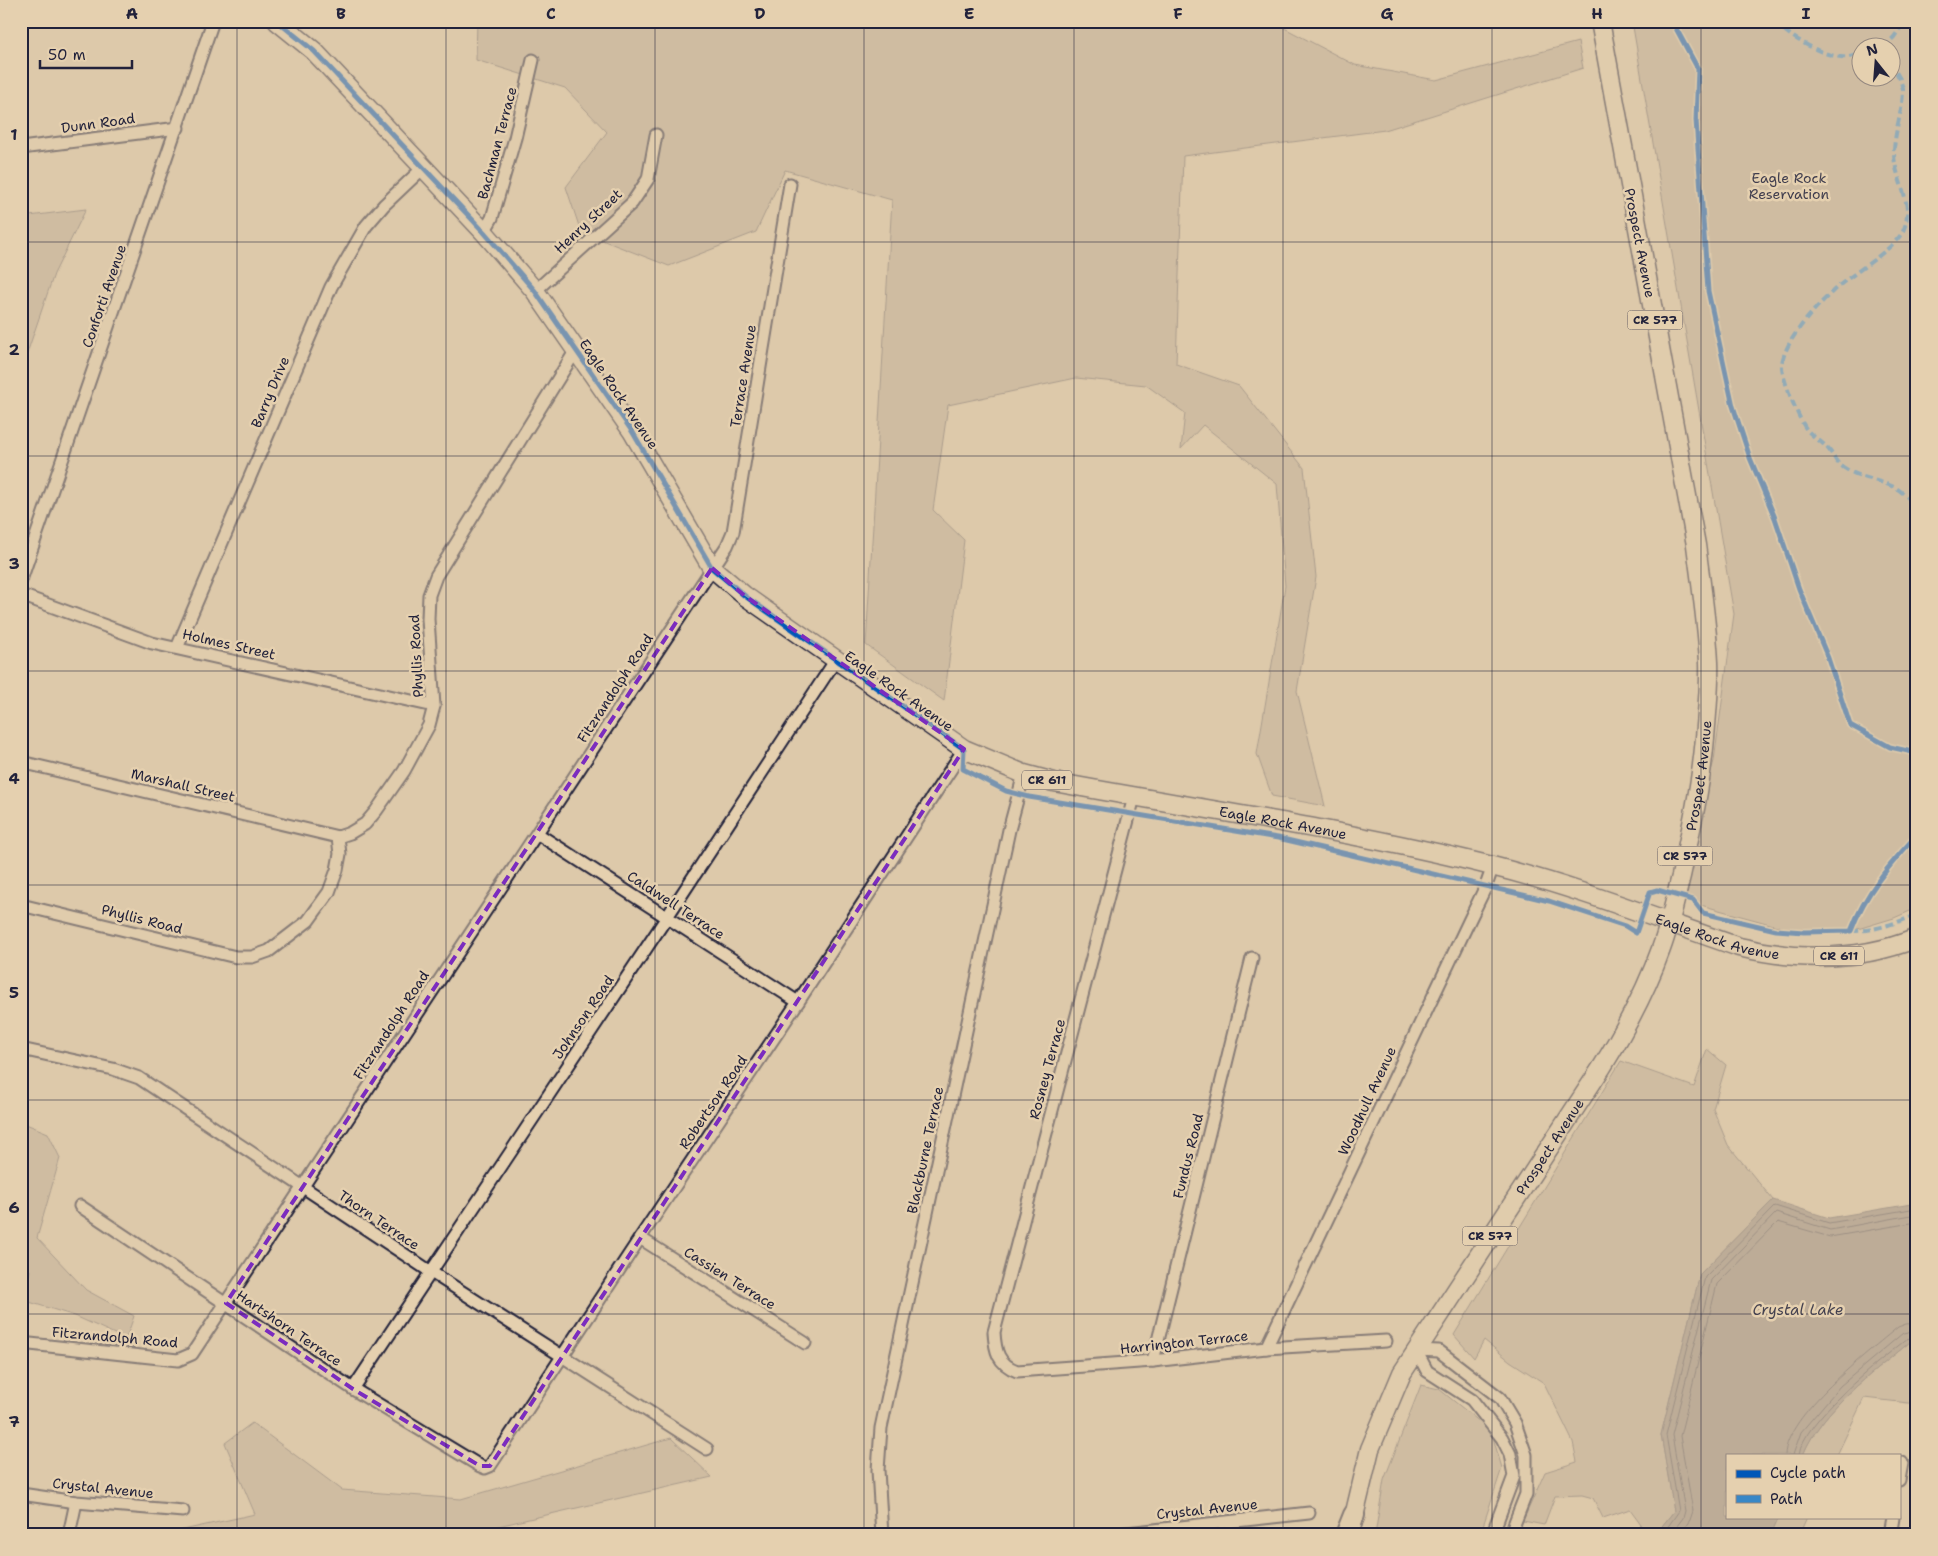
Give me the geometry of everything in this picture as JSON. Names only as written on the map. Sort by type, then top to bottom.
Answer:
[{"type":"highway","points":[[1346,1535],[1354,1514]]},
{"type":"main road","name":"Eagle Rock Avenue","points":[[277,21],[314,51],[484,232],[534,291],[632,431],[712,568],[745,596],[964,749],[1024,774],[1054,782],[1369,838],[1492,866],[1537,878],[1739,947],[1760,952],[1799,957],[1832,957],[1859,954],[1891,947],[1917,938]]},
{"type":"main road","name":"Prospect Avenue","points":[[1350,1535],[1370,1449],[1402,1373],[1622,1034],[1646,986],[1670,923],[1699,789],[1709,687],[1707,638],[1696,545],[1600,21]]},
{"type":"main road","name":"Prospect Avenue","points":[[1354,1514],[1354,1535]]},
{"type":"street","name":"Conforti Avenue","points":[[21,580],[178,128],[213,21]]},
{"type":"street","name":"Bachman Terrace","points":[[484,232],[492,218],[515,138],[533,60]]},
{"type":"street","name":"Dunn Road","points":[[21,148],[178,128]]},
{"type":"street","name":"Henry Street","points":[[534,291],[632,203],[648,179],[656,135]]},
{"type":"street","name":"Barry Drive","points":[[177,648],[331,286],[366,226],[384,205],[423,168]]},
{"type":"street","name":"Terrace Avenue","points":[[712,568],[727,546],[733,532],[790,184]]},
{"type":"street","name":"Phyllis Road","points":[[21,905],[236,957],[252,957],[268,951],[308,921],[329,892],[337,870],[340,854],[338,837],[350,833],[365,824],[376,811],[404,771],[429,725],[434,706],[428,619],[429,594],[436,576],[576,350]]},
{"type":"street","name":"Fitzrandolph Road","points":[[21,1342],[178,1360],[192,1354],[452,960],[538,834],[712,568]]},
{"type":"street","name":"Holmes Street","points":[[21,595],[152,643],[434,706]]},
{"type":"street","name":"Johnson Road","points":[[353,1388],[836,660]]},
{"type":"street","name":"Robertson Road","points":[[485,1468],[490,1466],[563,1357],[964,749]]},
{"type":"street","name":"Marshall Street","points":[[21,762],[338,837]]},
{"type":"street","name":"Blackburne Terrace","points":[[882,1535],[878,1470],[881,1428],[1009,830],[1024,774]]},
{"type":"street","name":"Rosney Terrace","points":[[996,1350],[994,1332],[1134,797]]},
{"type":"street","name":"Caldwell Terrace","points":[[538,834],[798,1002]]},
{"type":"street","name":"Woodhull Avenue","points":[[1266,1348],[1478,902],[1492,866]]},
{"type":"street","name":"Fundus Road","points":[[1153,1361],[1252,958]]},
{"type":"street","name":"Thorn Terrace","points":[[21,1049],[140,1078],[431,1272],[707,1449]]},
{"type":"street","name":"Hartshorn Terrace","points":[[80,1206],[353,1388],[485,1468]]},
{"type":"street","name":"Cassien Terrace","points":[[640,1238],[805,1343]]},
{"type":"street","name":"Harrington Terrace","points":[[996,1350],[998,1359],[1017,1371],[1153,1361],[1266,1348],[1386,1341]]},
{"type":"street","points":[[1416,1350],[1427,1371],[1472,1400],[1502,1438],[1510,1454],[1514,1476],[1492,1535]]},
{"type":"street","points":[[1416,1350],[1439,1351],[1500,1398],[1515,1423],[1526,1455],[1526,1494],[1510,1535]]},
{"type":"street","points":[[1900,1474],[1902,1463]]},
{"type":"street","name":"Crystal Avenue","points":[[21,1494],[76,1502],[183,1511]]},
{"type":"street","points":[[69,1535],[76,1502]]},
{"type":"street","name":"Crystal Avenue","points":[[1108,1535],[1309,1513]]},
{"type":"street","points":[[1890,1535],[1893,1518]]},
{"type":"highlighted area","points":[[712,568],[745,596],[964,749],[490,1466],[480,1466],[353,1389],[226,1303]]},
{"type":"green space","points":[[477,21],[1271,21],[1355,65],[1436,80],[1578,42],[1583,68],[1385,130],[1183,156],[1176,364],[1239,386],[1304,468],[1316,577],[1297,691],[1325,806],[1272,796],[1257,754],[1285,586],[1277,484],[1203,425],[1181,449],[1185,413],[1146,385],[1076,378],[948,405],[933,510],[964,540],[944,701],[866,645],[892,200],[785,170],[756,232],[669,266],[581,232],[566,187],[607,132],[565,88],[476,60]]},
{"type":"green space","name":"Eagle Rock Reservation","points":[[1632,21],[1917,21],[1917,908],[1894,918],[1851,931],[1785,928],[1675,898],[1714,761],[1734,614]]},
{"type":"green space","points":[[86,209],[54,274],[21,371],[21,217]]},
{"type":"green space","points":[[1707,1049],[1726,1065],[1713,1109],[1728,1145],[1773,1200],[1700,1274],[1661,1435],[1674,1511],[1655,1535],[1632,1535],[1641,1524],[1630,1509],[1603,1518],[1593,1498],[1582,1495],[1555,1496],[1544,1525],[1523,1521],[1545,1472],[1577,1462],[1573,1442],[1544,1383],[1510,1361],[1484,1340],[1474,1358],[1454,1335],[1621,1061],[1694,1087]]},
{"type":"green space","points":[[21,1122],[48,1133],[60,1158],[37,1238],[86,1290],[134,1316],[126,1339],[75,1316],[26,1301],[30,1270],[21,1268]]},
{"type":"green space","points":[[1917,1341],[1917,1404],[1864,1398],[1837,1454],[1803,1454],[1811,1438],[1835,1407],[1864,1379],[1910,1342]]},
{"type":"green space","points":[[1421,1385],[1439,1389],[1491,1431],[1502,1468],[1480,1535],[1375,1535],[1384,1480]]},
{"type":"green space","points":[[252,1423],[342,1490],[461,1499],[671,1438],[712,1477],[459,1535],[161,1535],[255,1514],[225,1443]]},
{"type":"green space","points":[[1778,1518],[1807,1518],[1799,1535],[1770,1535]]},
{"type":"water","name":"Crystal Lake","points":[[1773,1200],[1829,1218],[1917,1203],[1917,1341],[1910,1342],[1849,1393],[1822,1422],[1811,1438],[1803,1454],[1726,1454],[1726,1518],[1778,1518],[1770,1535],[1655,1535],[1674,1511],[1661,1435],[1700,1274]]},
{"type":"marked path","points":[[1776,21],[1796,39],[1815,49],[1834,56],[1850,57]]},
{"type":"marked path","points":[[1893,38],[1905,21]]},
{"type":"marked path","points":[[1900,79],[1903,89],[1902,105],[1895,137],[1894,153],[1897,172],[1906,201],[1907,211],[1903,231],[1891,246],[1840,285],[1810,315],[1789,344],[1782,363],[1782,369],[1795,408],[1804,425],[1809,433],[1827,447],[1837,463],[1852,472],[1896,488],[1917,504]]},
{"type":"marked path","points":[[1851,931],[1877,928],[1917,915]]},
{"type":"cycle path","points":[[277,21],[314,51],[484,232],[535,291],[632,431],[712,568],[745,596],[964,749],[963,769],[1006,791],[1029,797],[1278,838],[1549,901],[1625,926],[1636,933],[1650,892],[1657,890],[1693,900],[1703,913],[1776,930],[1804,932],[1851,931],[1863,904],[1879,880],[1917,835]]},
{"type":"cycle path","points":[[1672,21],[1698,69],[1696,120],[1708,291],[1733,406],[1750,458],[1775,518],[1799,589],[1828,658],[1850,725],[1890,747],[1917,753]]}]
